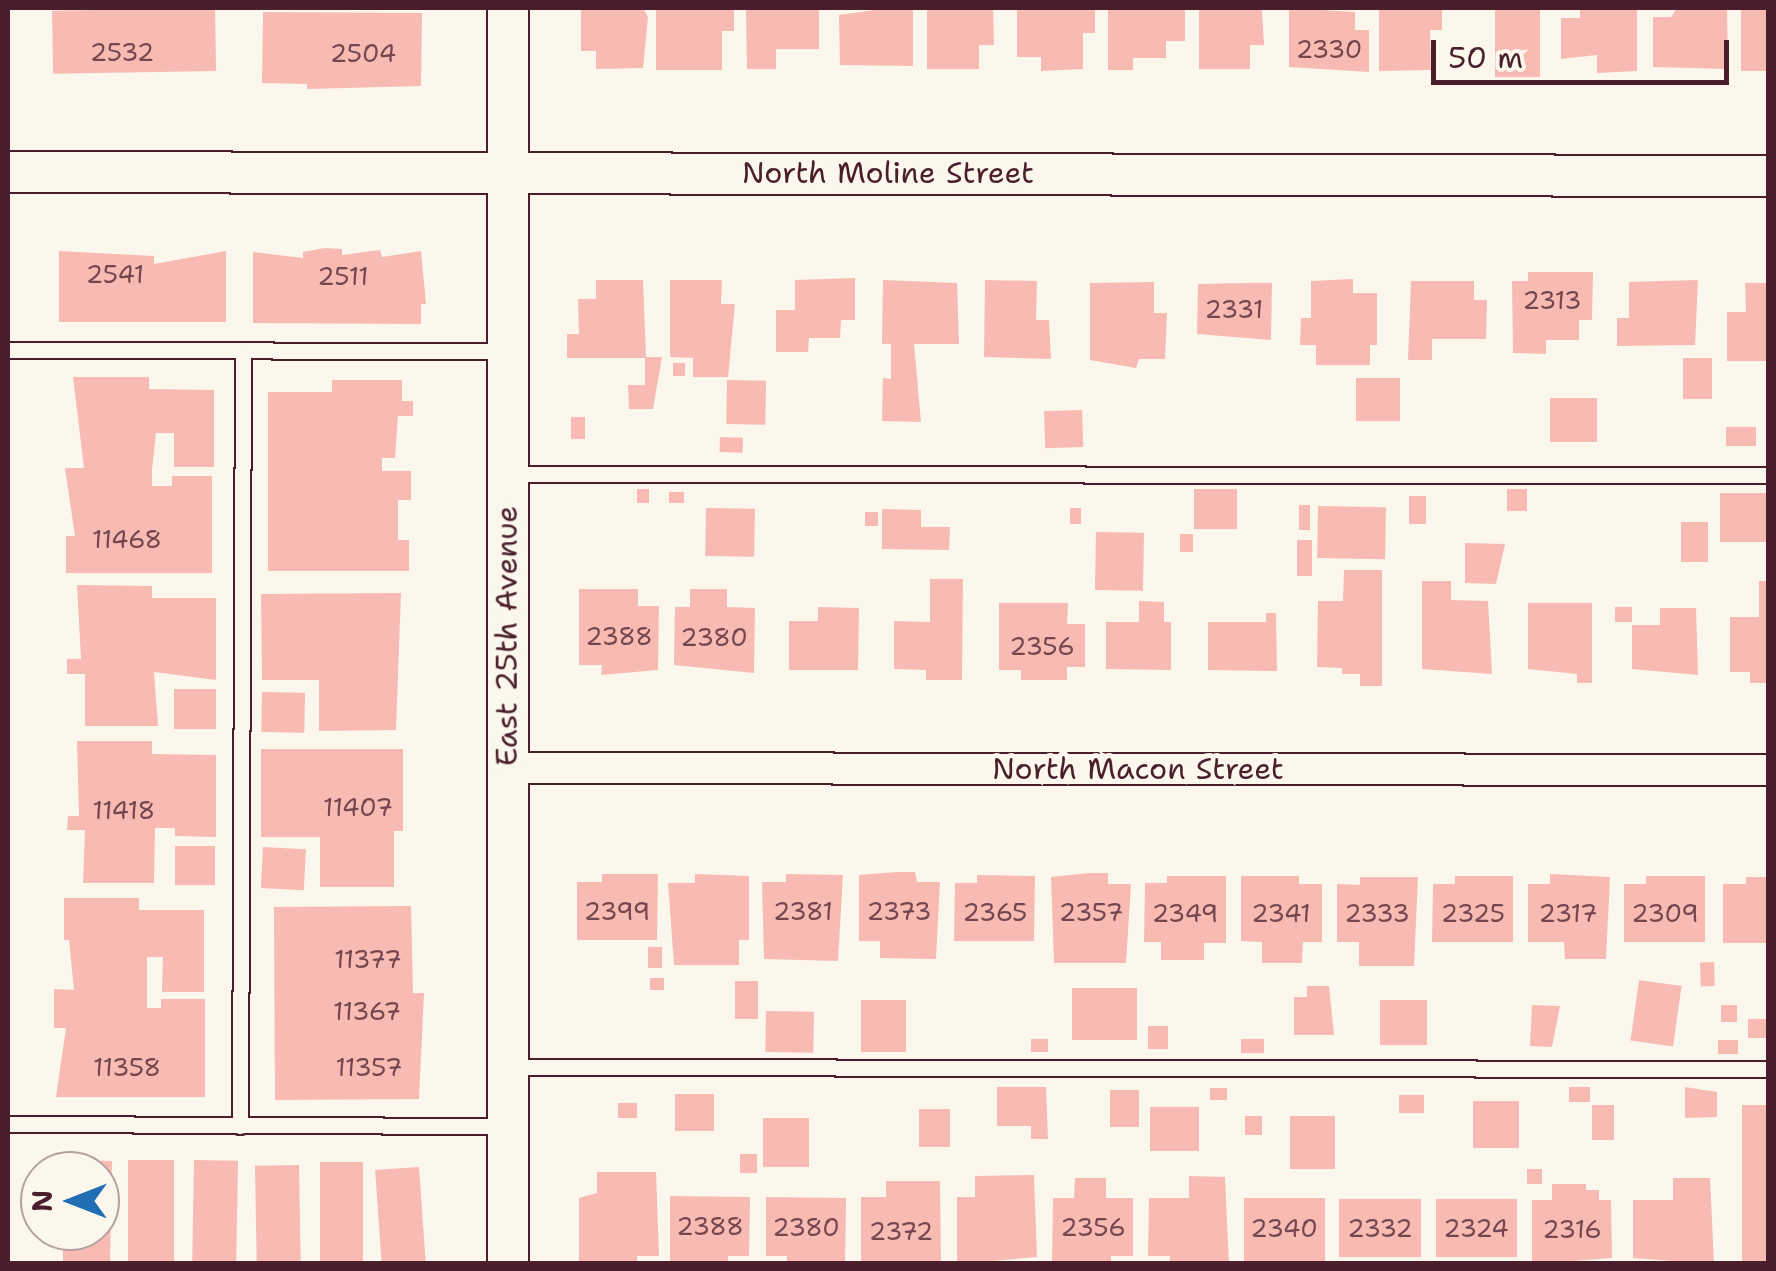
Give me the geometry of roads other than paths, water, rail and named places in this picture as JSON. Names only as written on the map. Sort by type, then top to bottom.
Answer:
[{"type":"street","name":"East 25th Avenue","points":[[508,8],[508,1264]]},
{"type":"street","name":"North Moline Street","points":[[8,172],[1768,176]]},
{"type":"street","name":"North Macon Street","points":[[507,768],[1768,770]]},
{"type":"lane","points":[[8,350],[508,351]]},
{"type":"lane","points":[[240,1126],[244,350]]},
{"type":"lane","points":[[508,474],[1768,475]]},
{"type":"lane","points":[[508,1067],[1768,1069]]},
{"type":"lane","points":[[8,1124],[508,1126]]}]
